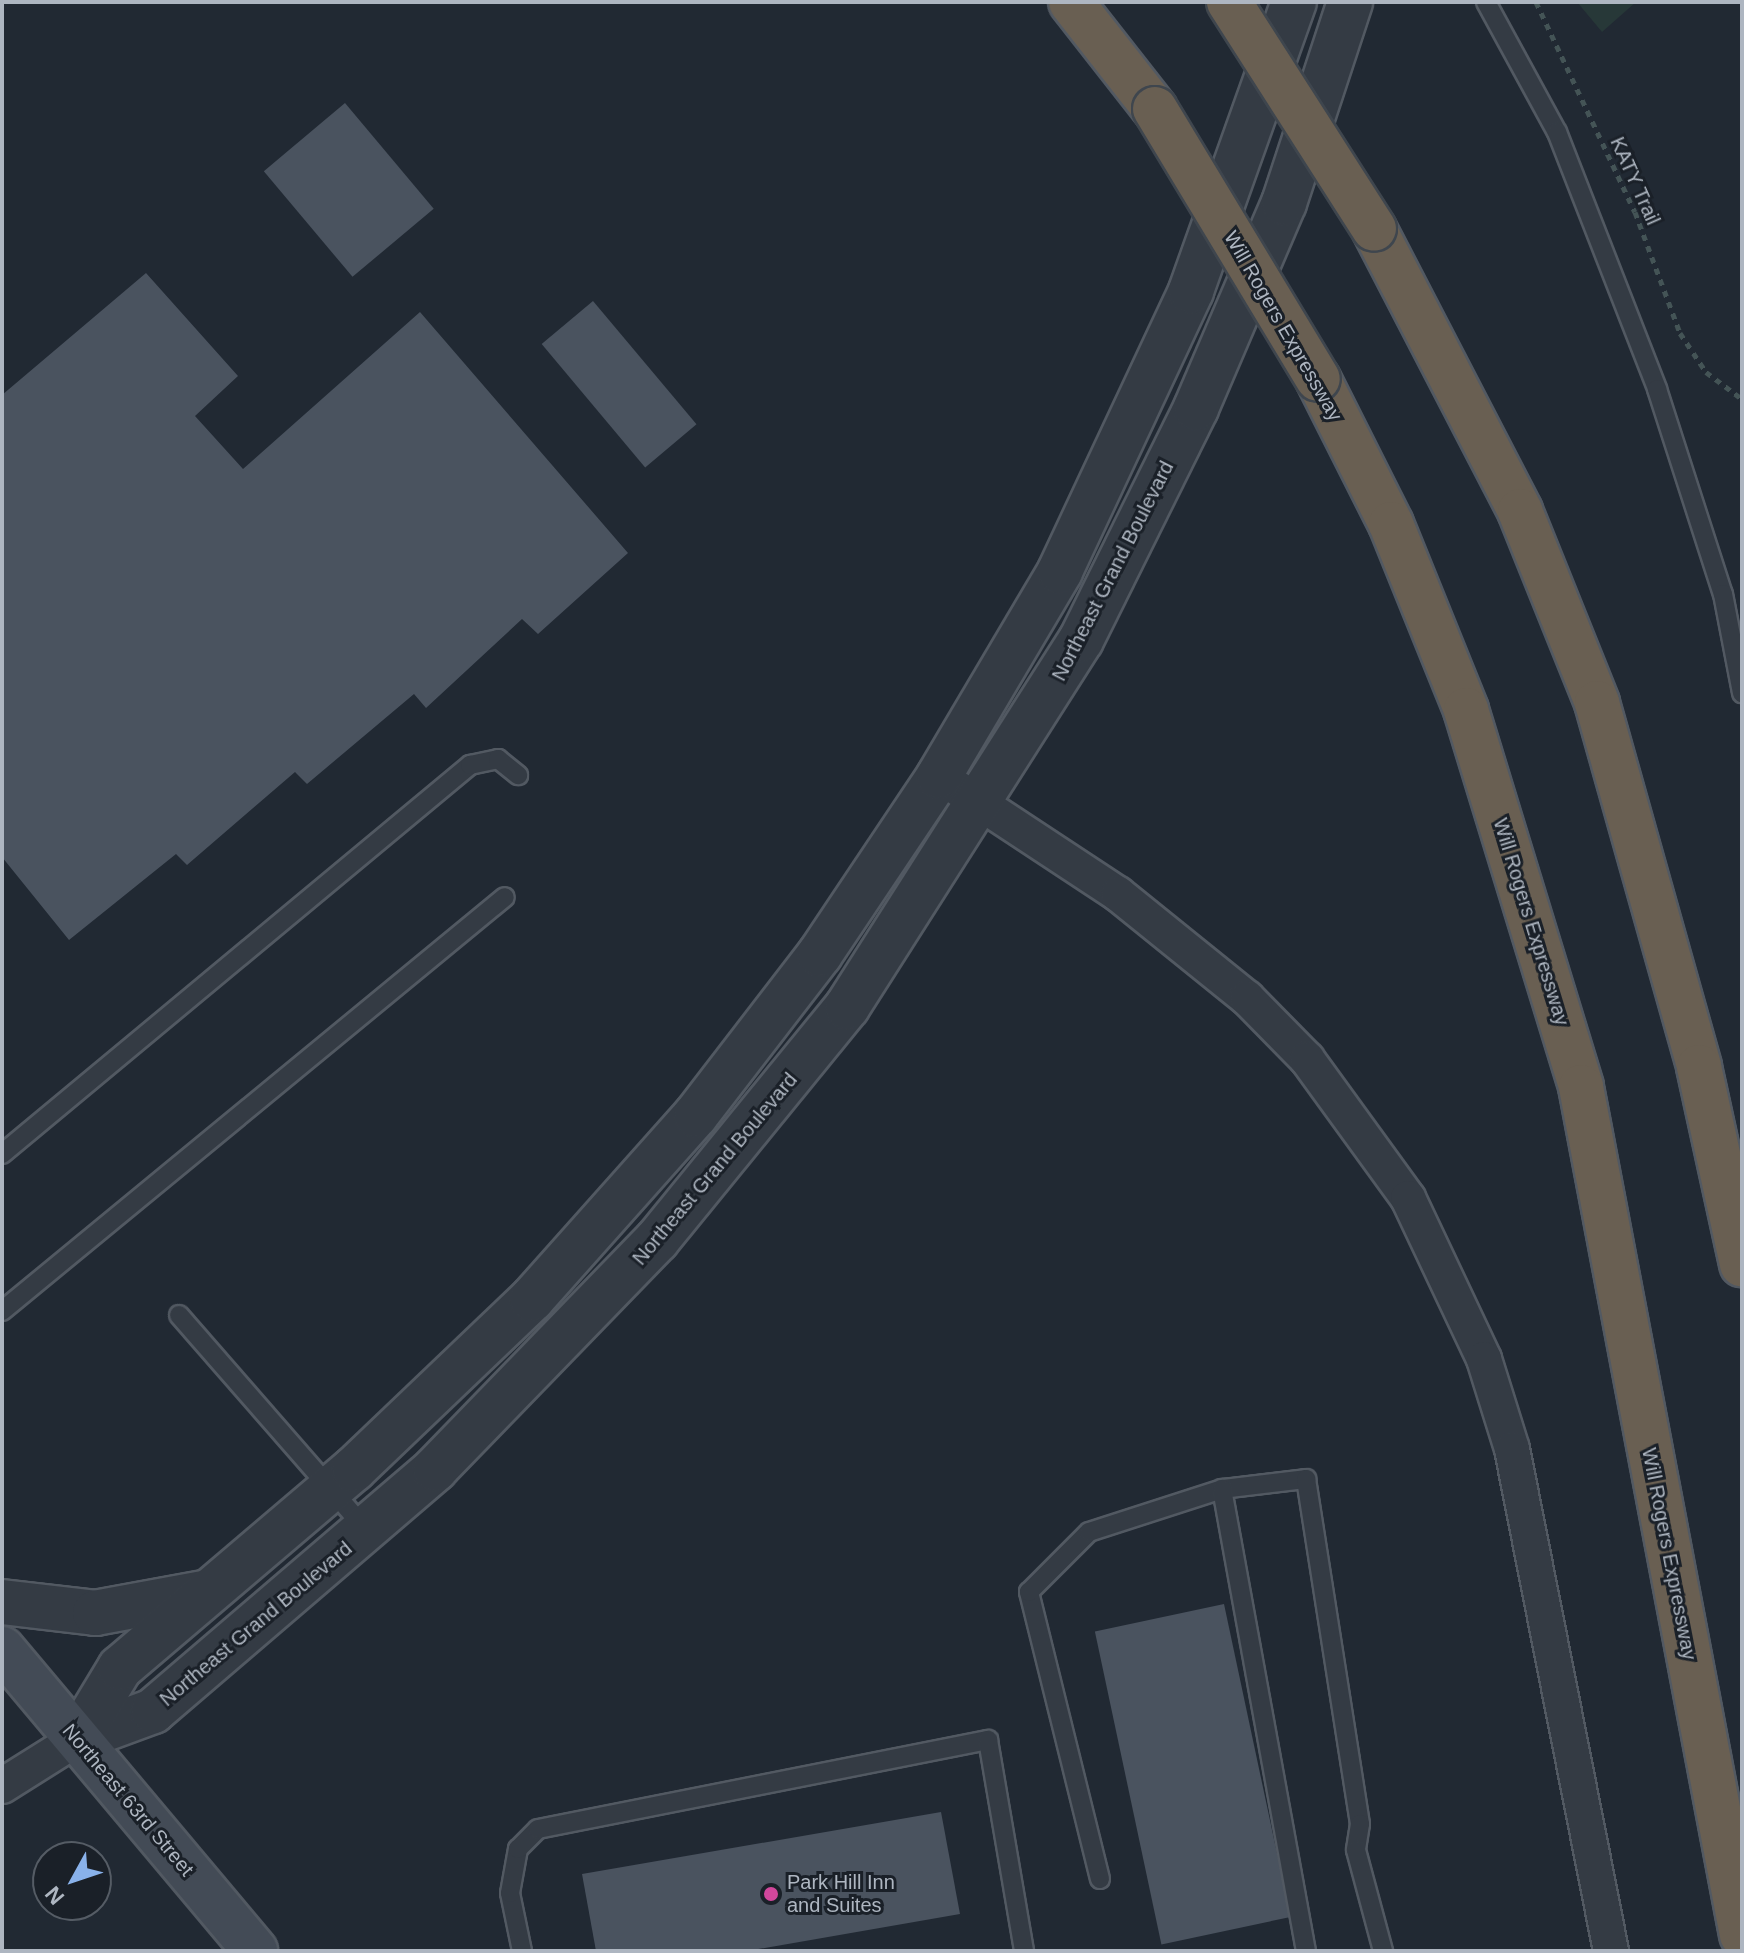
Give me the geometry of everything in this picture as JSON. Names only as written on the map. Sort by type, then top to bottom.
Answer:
[{"type":"highway","name":"Will Rogers Expressway","points":[[1071,2],[1155,109],[1318,379],[1391,524],[1466,710],[1581,1087],[1742,1935]]},
{"type":"highway","points":[[1229,2],[1374,229],[1520,511],[1597,703],[1695,1053],[1742,1264]]},
{"type":"main road","name":"Northeast 63rd Street","points":[[2,1649],[255,1951]]},
{"type":"street","points":[[2,1786],[77,1739],[120,1668],[333,1487],[532,1299],[687,1126],[820,954],[939,776],[1060,571],[1138,410],[1248,147],[1294,2]]},
{"type":"street","name":"Northeast Grand Boulevard","points":[[77,1739],[153,1711],[366,1529],[547,1361],[657,1240],[847,1007],[982,804],[1081,640],[1196,408],[1284,203],[1350,2]]},
{"type":"street","points":[[939,776],[1162,925],[1247,998],[1316,1071],[1408,1198],[1484,1359],[1512,1449],[1611,1951]]},
{"type":"street","points":[[2,1602],[95,1613],[214,1591]]},
{"type":"lane","points":[[1486,2],[1557,132],[1657,389],[1723,594],[1742,693]]},
{"type":"lane","points":[[2,1154],[470,765],[498,759],[518,775]]},
{"type":"lane","points":[[2,1311],[505,897]]},
{"type":"lane","points":[[179,1315],[333,1487],[366,1529]]},
{"type":"lane","points":[[1100,1879],[1029,1592],[1089,1532],[1222,1489],[1306,1479],[1360,1824],[1356,1850],[1383,1951]]},
{"type":"lane","points":[[1222,1489],[1306,1951]]},
{"type":"lane","points":[[522,1951],[510,1893],[518,1849],[538,1829],[988,1740],[1024,1951]]},
{"type":"path","name":"KATY Trail","points":[[1536,2],[1635,212],[1680,333],[1706,372],[1742,399]]},
{"type":"shaded area","points":[[1577,2],[1636,2],[1602,32]]},
{"type":"building","points":[[345,103],[434,209],[353,277],[264,171]]},
{"type":"building","points":[[146,273],[238,376],[195,416],[243,469],[420,312],[628,553],[538,634],[522,619],[426,708],[414,694],[307,784],[295,772],[187,865],[176,854],[69,940],[2,857],[2,395]]},
{"type":"building","points":[[593,301],[696,424],[645,467],[542,344]]},
{"type":"building","points":[[1224,1604],[1291,1917],[1161,1944],[1095,1631]]},
{"type":"building","name":"Park Hill Inn and Suites","points":[[941,1812],[960,1914],[747,1951],[596,1951],[582,1874]]},
{"type":"place","name":"Park Hill Inn and Suites","points":[[771,1894]]}]
